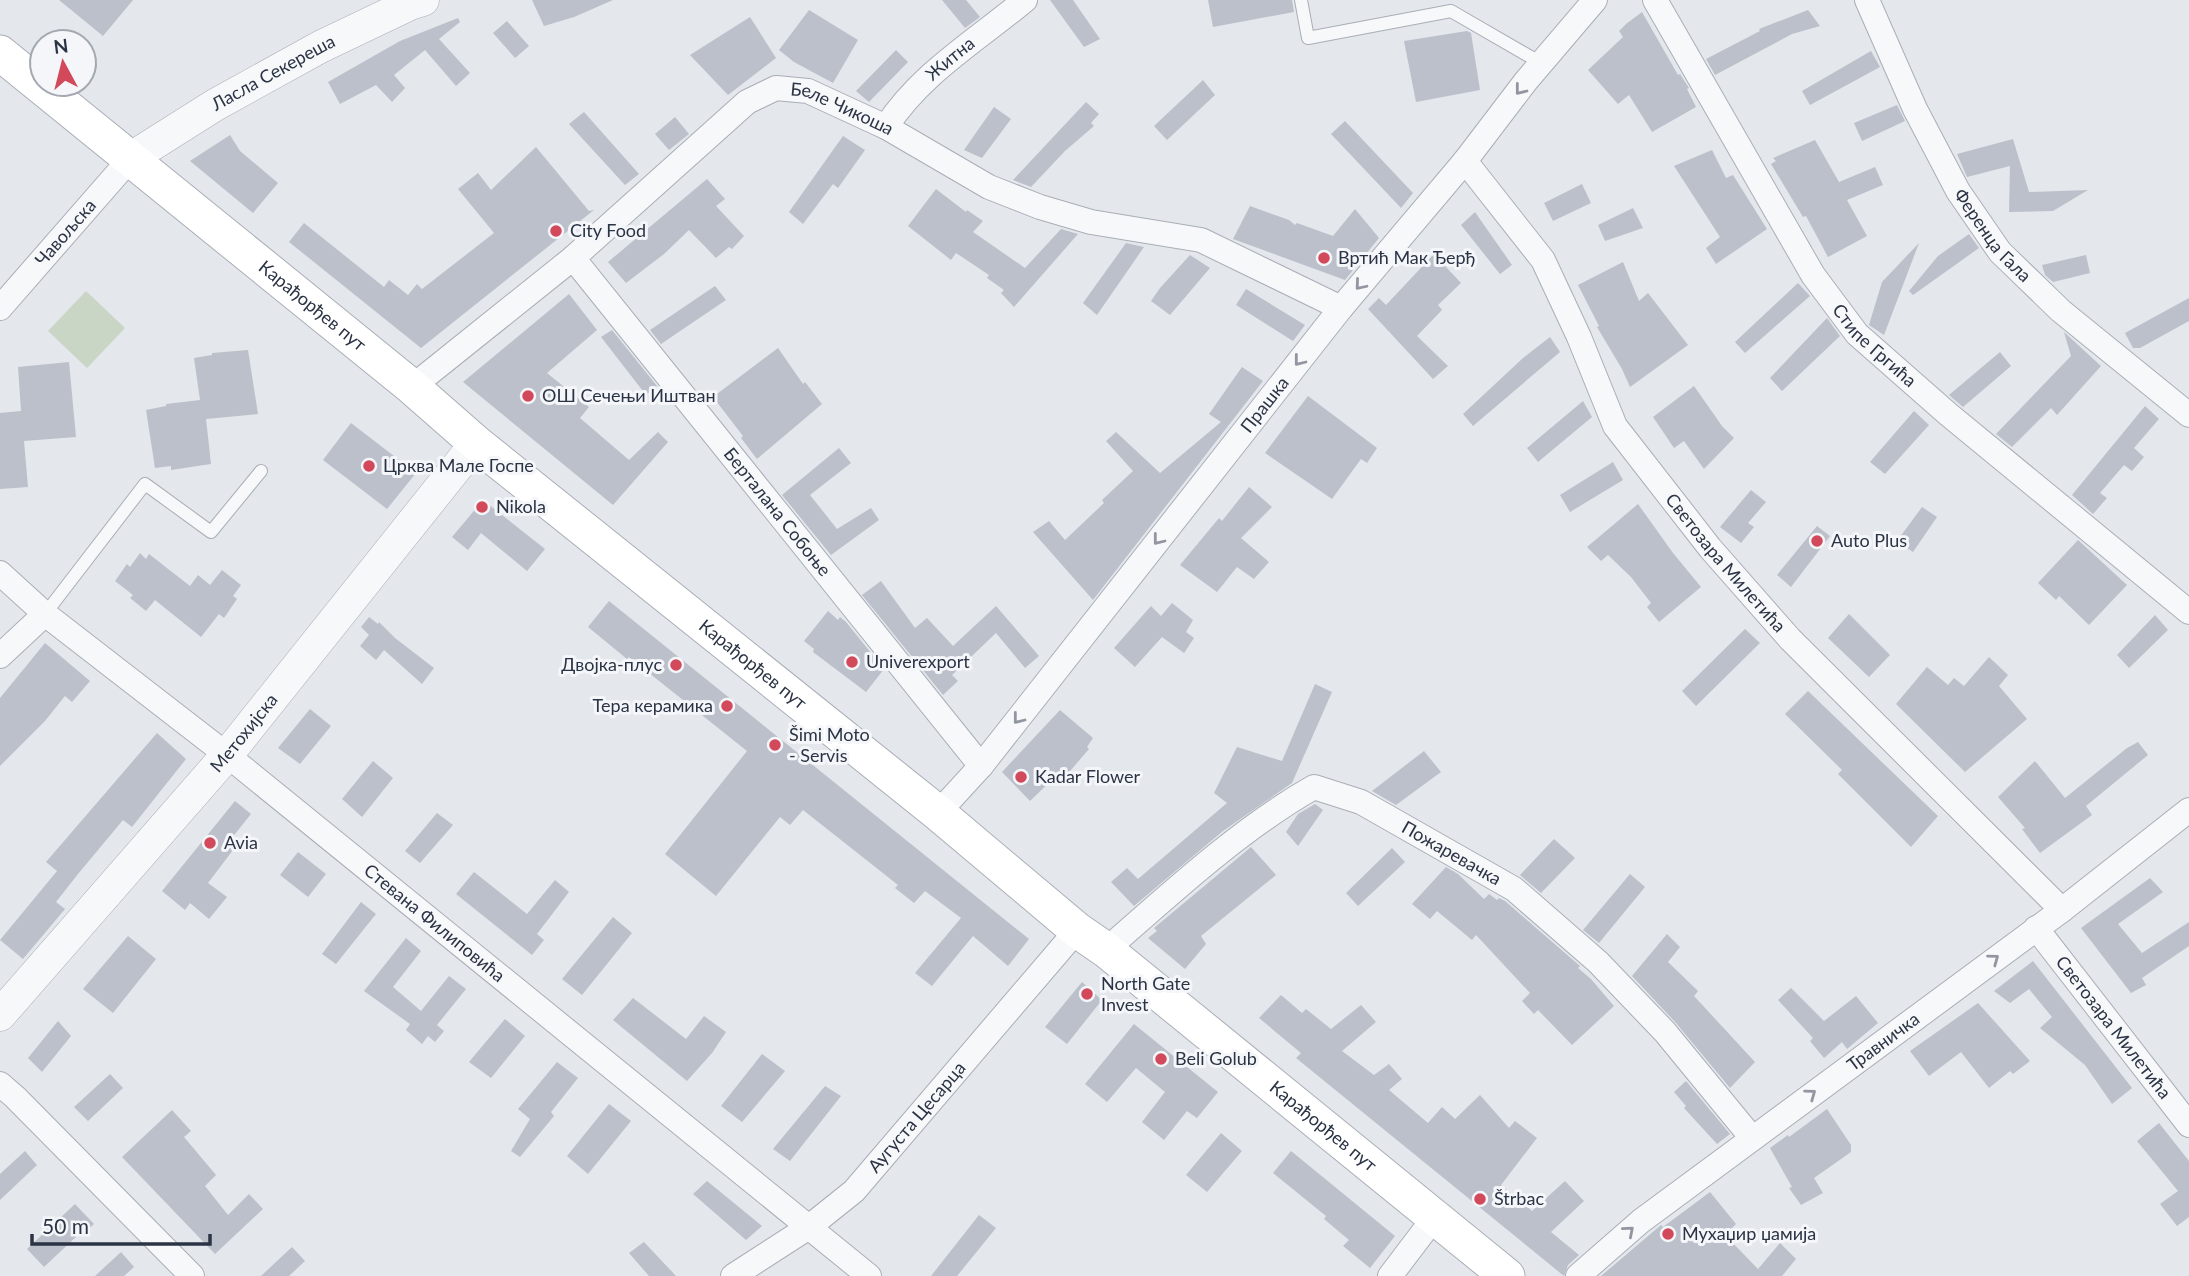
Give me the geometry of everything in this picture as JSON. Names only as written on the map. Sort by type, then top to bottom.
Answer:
[{"type":"main road","name":"Карађорђев пут","points":[[0,52],[412,387],[476,443],[1507,1276]]},
{"type":"street","name":"Ласла Секереша","points":[[131,158],[215,105],[320,47],[410,4],[424,0]]},
{"type":"street","name":"Житна","points":[[886,127],[902,103],[951,56],[1025,0]]},
{"type":"street","name":"Прашка","points":[[937,813],[981,766],[1341,308],[1465,161],[1541,63],[1595,0]]},
{"type":"street","name":"Стипе Гргића","points":[[1655,0],[1813,275],[1857,334],[1948,414],[2189,612]]},
{"type":"street","name":"Ференца Гала","points":[[1867,0],[1915,109],[1958,191],[2000,252],[2061,311],[2189,415]]},
{"type":"street","name":"Беле Чикоша","points":[[412,387],[573,258],[747,102],[775,88],[808,91],[886,127],[989,187],[1014,197],[1091,222],[1201,240],[1341,308]]},
{"type":"street","name":"Чавољска","points":[[3,299],[131,158]]},
{"type":"street","name":"Светозара Милетића","points":[[1465,161],[1543,260],[1579,337],[1615,426],[1710,548],[1790,639],[2062,910]]},
{"type":"street","name":"Берталана Собоње","points":[[573,258],[981,766]]},
{"type":"street","name":"Метохијска","points":[[0,1015],[227,755],[476,443]]},
{"type":"street","name":"Стевана Филиповића","points":[[0,573],[45,614],[227,755],[869,1276]]},
{"type":"street","points":[[0,656],[45,614]]},
{"type":"street","name":"Пожаревачка","points":[[1106,950],[1278,807],[1314,787],[1361,802],[1514,889],[1598,962],[1665,1032],[1752,1138]]},
{"type":"street","name":"Травничка","points":[[1578,1276],[1641,1221],[2062,910],[2189,810]]},
{"type":"street","name":"Светозара Милетића","points":[[2036,928],[2189,1125]]},
{"type":"street","name":"Аугуста Цесарца","points":[[733,1276],[809,1227],[855,1191],[1077,930]]},
{"type":"street","points":[[0,1084],[191,1276]]},
{"type":"street","points":[[1390,1276],[1434,1218]]},
{"type":"lane","points":[[1301,0],[1308,38],[1450,6],[1541,63]]},
{"type":"lane","points":[[45,614],[145,484],[211,531],[261,471]]},
{"type":"green space","points":[[86,291],[125,328],[87,368],[48,331]]},
{"type":"building","points":[[59,0],[133,0],[103,36],[98,28],[93,28]]},
{"type":"building","points":[[532,0],[613,0],[574,17],[544,26]]},
{"type":"building","points":[[942,0],[966,0],[980,17],[965,28]]},
{"type":"building","points":[[1050,0],[1073,0],[1100,39],[1084,47]]},
{"type":"building","points":[[1208,0],[1292,0],[1294,12],[1213,27]]},
{"type":"building","points":[[809,10],[858,40],[833,83],[794,62],[779,50]]},
{"type":"building","points":[[1808,10],[1820,26],[1792,34],[1715,75],[1706,59],[1760,31],[1759,29]]},
{"type":"building","points":[[1642,12],[1678,75],[1680,74],[1689,88],[1687,89],[1696,107],[1652,132],[1629,95],[1618,104],[1588,70],[1623,37],[1619,31]]},
{"type":"building","points":[[750,17],[776,58],[728,95],[690,55]]},
{"type":"building","points":[[458,18],[460,22],[439,39],[470,73],[456,86],[425,50],[394,75],[405,88],[392,102],[376,85],[340,104],[328,82],[400,41]]},
{"type":"building","points":[[507,21],[529,46],[515,58],[493,33]]},
{"type":"building","points":[[1467,31],[1471,33],[1480,90],[1416,102],[1404,41]]},
{"type":"building","points":[[896,50],[908,62],[869,102],[856,91]]},
{"type":"building","points":[[1871,51],[1880,67],[1810,105],[1802,91]]},
{"type":"building","points":[[1203,80],[1215,95],[1167,140],[1154,126]]},
{"type":"building","points":[[1086,102],[1099,114],[1091,123],[1094,126],[1065,151],[1031,187],[1013,180]]},
{"type":"building","points":[[1897,105],[1905,121],[1862,141],[1854,123]]},
{"type":"building","points":[[994,107],[1011,119],[982,158],[964,150]]},
{"type":"building","points":[[584,112],[639,174],[625,185],[569,124]]},
{"type":"building","points":[[675,117],[689,134],[669,150],[655,134]]},
{"type":"building","points":[[1345,121],[1413,193],[1401,208],[1331,134]]},
{"type":"building","points":[[230,135],[240,151],[278,183],[253,213],[190,161]]},
{"type":"building","points":[[843,136],[865,150],[838,188],[833,184],[803,224],[789,212]]},
{"type":"building","points":[[2013,139],[2029,192],[2088,190],[2053,211],[2009,212],[2010,166],[1967,177],[1957,154]]},
{"type":"building","points":[[1815,140],[1839,182],[1875,167],[1883,185],[1847,200],[1867,236],[1828,257],[1806,216],[1803,217],[1771,164],[1776,161],[1773,158]]},
{"type":"building","points":[[536,147],[589,211],[594,210],[421,348],[289,242],[304,223],[384,287],[389,280],[408,295],[417,284],[422,289],[494,233],[458,189],[478,173],[491,190]]},
{"type":"building","points":[[1712,150],[1726,178],[1733,175],[1767,229],[1716,264],[1706,248],[1720,237],[1674,166]]},
{"type":"building","points":[[707,179],[725,199],[716,206],[744,236],[732,249],[729,247],[716,258],[689,230],[664,254],[626,283],[608,262]]},
{"type":"building","points":[[1582,184],[1591,203],[1553,221],[1544,203]]},
{"type":"building","points":[[936,189],[966,212],[967,210],[983,221],[973,232],[1025,268],[1061,229],[1078,234],[1014,307],[1001,293],[1004,290],[987,278],[989,275],[956,253],[951,260],[908,226]]},
{"type":"building","points":[[1250,206],[1289,220],[1295,225],[1297,223],[1333,236],[1355,209],[1379,238],[1345,280],[1233,239]]},
{"type":"building","points":[[1633,208],[1643,228],[1605,241],[1598,225]]},
{"type":"building","points":[[1475,212],[1512,265],[1500,274],[1461,225]]},
{"type":"building","points":[[1969,234],[1979,248],[1913,295],[1909,291],[1938,256]]},
{"type":"building","points":[[1126,243],[1144,247],[1097,315],[1083,303]]},
{"type":"building","points":[[1919,243],[1884,335],[1869,325],[1882,282]]},
{"type":"building","points":[[1434,254],[1461,283],[1438,305],[1442,310],[1417,336],[1448,366],[1433,379],[1368,309],[1379,298],[1386,305]]},
{"type":"building","points":[[1190,255],[1210,268],[1170,315],[1151,301]]},
{"type":"building","points":[[2086,255],[2090,273],[2053,282],[2045,275],[2042,265]]},
{"type":"building","points":[[1623,262],[1639,301],[1648,293],[1688,345],[1630,387],[1597,327],[1599,326],[1578,285]]},
{"type":"building","points":[[1798,283],[1810,296],[1745,353],[1735,342]]},
{"type":"building","points":[[715,286],[726,300],[661,344],[650,330]]},
{"type":"building","points":[[1246,289],[1305,325],[1293,341],[1236,305]]},
{"type":"building","name":"ОШ Сечењи Иштван","points":[[569,294],[597,330],[547,373],[589,407],[580,418],[629,460],[658,432],[668,442],[613,505],[463,382]]},
{"type":"building","points":[[2189,298],[2189,321],[2140,348],[2133,348],[2125,333]]},
{"type":"building","points":[[1827,318],[1840,336],[1782,391],[1770,378]]},
{"type":"building","points":[[612,330],[657,386],[646,395],[601,337]]},
{"type":"building","points":[[2064,332],[2101,366],[2057,415],[2051,408],[2012,447],[1996,434],[2071,356]]},
{"type":"building","points":[[1550,337],[1560,352],[1473,426],[1463,414],[1523,358]]},
{"type":"building","points":[[778,348],[803,384],[805,382],[822,404],[757,459],[713,397]]},
{"type":"building","points":[[248,350],[258,414],[206,419],[211,464],[171,470],[171,466],[155,468],[146,410],[166,404],[200,400],[194,358],[212,353]]},
{"type":"building","points":[[2000,352],[2011,366],[1963,407],[1949,395]]},
{"type":"building","points":[[69,362],[76,437],[24,441],[28,487],[0,489],[0,413],[21,411],[18,367]]},
{"type":"building","points":[[1242,367],[1263,381],[1093,600],[1033,532],[1049,521],[1065,540],[1133,471],[1106,441],[1116,432],[1160,473],[1221,422],[1209,414]]},
{"type":"building","points":[[1694,386],[1722,426],[1734,438],[1704,469],[1684,441],[1674,448],[1653,417]]},
{"type":"building","points":[[1308,396],[1377,448],[1367,463],[1361,459],[1332,499],[1265,453]]},
{"type":"building","points":[[1583,401],[1592,417],[1538,462],[1527,448]]},
{"type":"building","points":[[2145,406],[2159,419],[2134,448],[2144,457],[2132,471],[2124,465],[2100,493],[2107,498],[2093,514],[2072,495]]},
{"type":"building","points":[[1914,411],[1929,425],[1885,474],[1870,462]]},
{"type":"building","name":"Црква Мале Госпе","points":[[351,423],[416,473],[387,509],[323,460]]},
{"type":"building","points":[[839,448],[851,463],[810,495],[837,529],[871,508],[879,520],[831,555],[782,495]]},
{"type":"building","points":[[1613,462],[1623,480],[1570,512],[1560,495]]},
{"type":"building","points":[[1249,487],[1272,507],[1241,538],[1269,562],[1254,579],[1237,567],[1217,592],[1180,565],[1219,518],[1222,521]]},
{"type":"building","points":[[1751,490],[1766,502],[1748,523],[1754,527],[1741,543],[1720,527]]},
{"type":"building","points":[[483,500],[545,549],[527,571],[481,533],[468,550],[452,537]]},
{"type":"building","points":[[1638,504],[1701,587],[1659,622],[1647,607],[1651,603],[1631,577],[1608,555],[1601,561],[1587,547]]},
{"type":"building","points":[[1922,507],[1937,517],[1913,552],[1897,541]]},
{"type":"building","points":[[1817,526],[1830,536],[1791,587],[1777,575]]},
{"type":"building","points":[[2078,540],[2127,585],[2089,625],[2059,596],[2056,600],[2038,583]]},
{"type":"building","points":[[140,553],[146,559],[149,554],[190,586],[198,575],[210,585],[222,570],[241,585],[233,596],[237,599],[224,618],[219,614],[201,637],[155,600],[146,611],[130,598],[133,595],[115,581],[127,564],[130,567]]},
{"type":"building","points":[[881,581],[915,628],[927,618],[953,646],[996,606],[1039,656],[1025,668],[996,633],[952,675],[958,681],[943,695],[862,595]]},
{"type":"building","points":[[609,601],[1029,939],[1008,966],[973,936],[932,986],[915,973],[961,918],[925,891],[914,903],[895,888],[898,885],[803,810],[790,825],[780,817],[716,896],[665,854],[747,751],[588,627]]},
{"type":"building","points":[[1172,603],[1193,620],[1186,632],[1194,638],[1184,653],[1162,637],[1135,667],[1114,648],[1151,606],[1161,616]]},
{"type":"building","points":[[828,611],[838,620],[840,617],[846,622],[884,669],[866,692],[813,652],[814,649],[804,641]]},
{"type":"building","points":[[1849,614],[1890,655],[1869,677],[1828,638]]},
{"type":"building","points":[[2155,615],[2168,630],[2129,668],[2117,655]]},
{"type":"building","points":[[369,617],[378,624],[379,622],[434,668],[422,684],[384,650],[376,660],[360,646],[369,635],[361,627]]},
{"type":"building","points":[[1745,629],[1760,643],[1696,706],[1682,691]]},
{"type":"building","points":[[45,643],[90,681],[72,702],[65,696],[45,721],[0,766],[0,698]]},
{"type":"building","points":[[1989,657],[2008,675],[1999,686],[2027,719],[1965,772],[1896,704],[1927,667],[1948,685],[1954,678],[1964,686]]},
{"type":"building","points":[[1315,684],[1332,692],[1292,783],[1223,831],[1134,906],[1111,882],[1127,868],[1138,879],[1227,803],[1214,793],[1237,747],[1282,761]]},
{"type":"building","points":[[1808,691],[1938,816],[1911,847],[1838,774],[1842,770],[1785,714]]},
{"type":"building","points":[[310,709],[331,726],[300,764],[278,748]]},
{"type":"building","points":[[1060,710],[1093,738],[1087,747],[1089,749],[1058,785],[1053,779],[1030,801],[1002,772]]},
{"type":"building","points":[[157,733],[186,759],[132,827],[123,820],[78,874],[56,902],[65,909],[23,959],[0,940],[57,871],[46,862]]},
{"type":"building","points":[[2138,742],[2148,755],[2086,806],[2092,815],[2040,853],[2022,829],[2025,828],[1998,797],[2035,761],[2065,798]]},
{"type":"building","points":[[1424,751],[1441,772],[1396,805],[1372,791]]},
{"type":"building","points":[[373,761],[393,778],[362,817],[342,799]]},
{"type":"building","points":[[235,801],[251,814],[227,844],[233,850],[208,883],[227,897],[209,919],[190,903],[185,910],[162,891]]},
{"type":"building","points":[[1315,804],[1323,810],[1298,846],[1286,832],[1298,814]]},
{"type":"building","points":[[437,813],[453,825],[420,863],[405,851]]},
{"type":"building","points":[[1554,839],[1575,858],[1541,893],[1520,875]]},
{"type":"building","points":[[1251,847],[1276,875],[1201,936],[1206,944],[1185,969],[1148,938],[1157,931],[1154,928]]},
{"type":"building","points":[[1392,848],[1405,862],[1358,906],[1346,893]]},
{"type":"building","points":[[298,852],[326,874],[308,897],[280,875]]},
{"type":"building","points":[[1446,867],[1458,874],[1484,899],[1489,894],[1497,900],[1499,898],[1505,901],[1580,966],[1578,968],[1614,1006],[1572,1045],[1538,1010],[1534,1014],[1522,1001],[1530,993],[1476,935],[1472,940],[1437,911],[1430,919],[1412,904]]},
{"type":"building","points":[[474,872],[527,914],[555,880],[569,892],[537,934],[544,940],[532,955],[456,894]]},
{"type":"building","points":[[1630,874],[1645,887],[1599,943],[1583,930]]},
{"type":"building","points":[[2150,878],[2163,892],[2118,924],[2142,953],[2189,922],[2189,946],[2142,978],[2146,985],[2131,993],[2081,928]]},
{"type":"building","points":[[361,902],[376,914],[336,964],[322,954]]},
{"type":"building","points":[[613,917],[632,933],[582,995],[562,979]]},
{"type":"building","points":[[1667,934],[1680,947],[1668,962],[1698,991],[1694,996],[1755,1062],[1730,1088],[1676,1023],[1632,976]]},
{"type":"building","points":[[128,936],[156,959],[113,1013],[83,989]]},
{"type":"building","points":[[406,938],[421,951],[393,987],[421,1011],[449,976],[466,989],[437,1025],[444,1031],[435,1042],[428,1036],[422,1044],[406,1030],[410,1024],[364,991]]},
{"type":"building","points":[[2033,961],[2132,1088],[2112,1104],[2085,1065],[2040,1028],[2052,1017],[2029,989],[2010,1003],[1994,991]]},
{"type":"building","points":[[1082,982],[1102,1000],[1067,1044],[1045,1027]]},
{"type":"building","points":[[1791,988],[1824,1021],[1856,996],[1878,1023],[1847,1049],[1842,1042],[1824,1058],[1810,1041],[1813,1038],[1778,1000]]},
{"type":"building","points":[[1281,995],[1302,1013],[1306,1009],[1331,1029],[1361,1005],[1376,1022],[1342,1051],[1374,1075],[1389,1064],[1402,1079],[1389,1090],[1428,1123],[1442,1107],[1455,1119],[1480,1095],[1509,1128],[1515,1121],[1537,1138],[1501,1185],[1532,1211],[1565,1181],[1584,1201],[1551,1232],[1579,1255],[1568,1265],[1564,1276],[1296,1058],[1301,1053],[1259,1018]]},
{"type":"building","points":[[633,998],[686,1039],[704,1016],[726,1032],[712,1053],[687,1081],[613,1020]]},
{"type":"building","points":[[1978,1003],[2030,1061],[2013,1074],[2010,1071],[1989,1088],[1961,1052],[1929,1076],[1910,1051]]},
{"type":"building","points":[[505,1019],[525,1036],[491,1078],[469,1062]]},
{"type":"building","points":[[58,1021],[71,1036],[42,1072],[28,1058]]},
{"type":"building","points":[[1134,1024],[1218,1092],[1197,1118],[1187,1111],[1164,1140],[1142,1122],[1165,1092],[1136,1068],[1107,1102],[1085,1084]]},
{"type":"building","points":[[762,1054],[785,1071],[742,1122],[721,1106]]},
{"type":"building","points":[[557,1062],[578,1078],[551,1112],[554,1116],[520,1157],[511,1151],[530,1119],[518,1109]]},
{"type":"building","points":[[110,1074],[123,1088],[88,1121],[74,1107]]},
{"type":"building","points":[[1686,1081],[1730,1134],[1717,1144],[1684,1108],[1686,1106],[1674,1092]]},
{"type":"building","points":[[825,1086],[841,1096],[790,1161],[773,1149]]},
{"type":"building","points":[[609,1104],[631,1121],[588,1174],[567,1156]]},
{"type":"building","points":[[1827,1109],[1851,1145],[1851,1152],[1814,1178],[1823,1193],[1801,1205],[1789,1188],[1792,1187],[1770,1148]]},
{"type":"building","points":[[172,1110],[191,1131],[184,1137],[216,1175],[205,1186],[228,1215],[249,1194],[263,1209],[215,1254],[122,1157]]},
{"type":"building","points":[[2159,1123],[2189,1161],[2189,1217],[2177,1226],[2160,1204],[2178,1191],[2137,1141]]},
{"type":"building","points":[[1221,1133],[1242,1151],[1207,1192],[1186,1175]]},
{"type":"building","points":[[25,1151],[37,1165],[0,1200],[0,1174]]},
{"type":"building","points":[[1291,1151],[1395,1236],[1370,1268],[1343,1246],[1349,1240],[1324,1219],[1326,1216],[1273,1173]]},
{"type":"building","points":[[707,1181],[762,1226],[746,1240],[693,1194]]},
{"type":"building","points":[[1710,1192],[1736,1224],[1725,1235],[1758,1269],[1780,1243],[1796,1259],[1782,1276],[1601,1276],[1661,1225],[1663,1227]]},
{"type":"building","points":[[75,1204],[94,1224],[44,1267],[27,1249]]},
{"type":"building","points":[[979,1215],[996,1228],[957,1276],[931,1276]]},
{"type":"building","points":[[644,1242],[676,1276],[649,1276],[629,1253]]},
{"type":"building","points":[[292,1247],[305,1261],[289,1276],[261,1276]]},
{"type":"building","points":[[121,1252],[134,1267],[124,1276],[95,1276]]},
{"type":"place","name":"City Food","points":[[556,231]]},
{"type":"place","name":"Вртић Мак Ђерђ","points":[[1324,258]]},
{"type":"place","name":"ОШ Сечењи Иштван","points":[[528,396]]},
{"type":"place","name":"Црква Мале Госпе","points":[[369,466]]},
{"type":"place","name":"Nikola","points":[[482,507]]},
{"type":"place","name":"Auto Plus","points":[[1817,541]]},
{"type":"place","name":"Univerexport","points":[[852,662]]},
{"type":"place","name":"Двојка-плус","points":[[676,665]]},
{"type":"place","name":"Тера керамика","points":[[727,706]]},
{"type":"place","name":"Šimi Moto - Servis","points":[[775,745]]},
{"type":"place","name":"Kadar Flower","points":[[1021,777]]},
{"type":"place","name":"Avia","points":[[210,843]]},
{"type":"place","name":"North Gate Invest","points":[[1087,994]]},
{"type":"place","name":"Beli Golub","points":[[1161,1059]]},
{"type":"place","name":"Štrbac","points":[[1480,1199]]},
{"type":"place","name":"Мухаџир џамија","points":[[1668,1234]]}]
